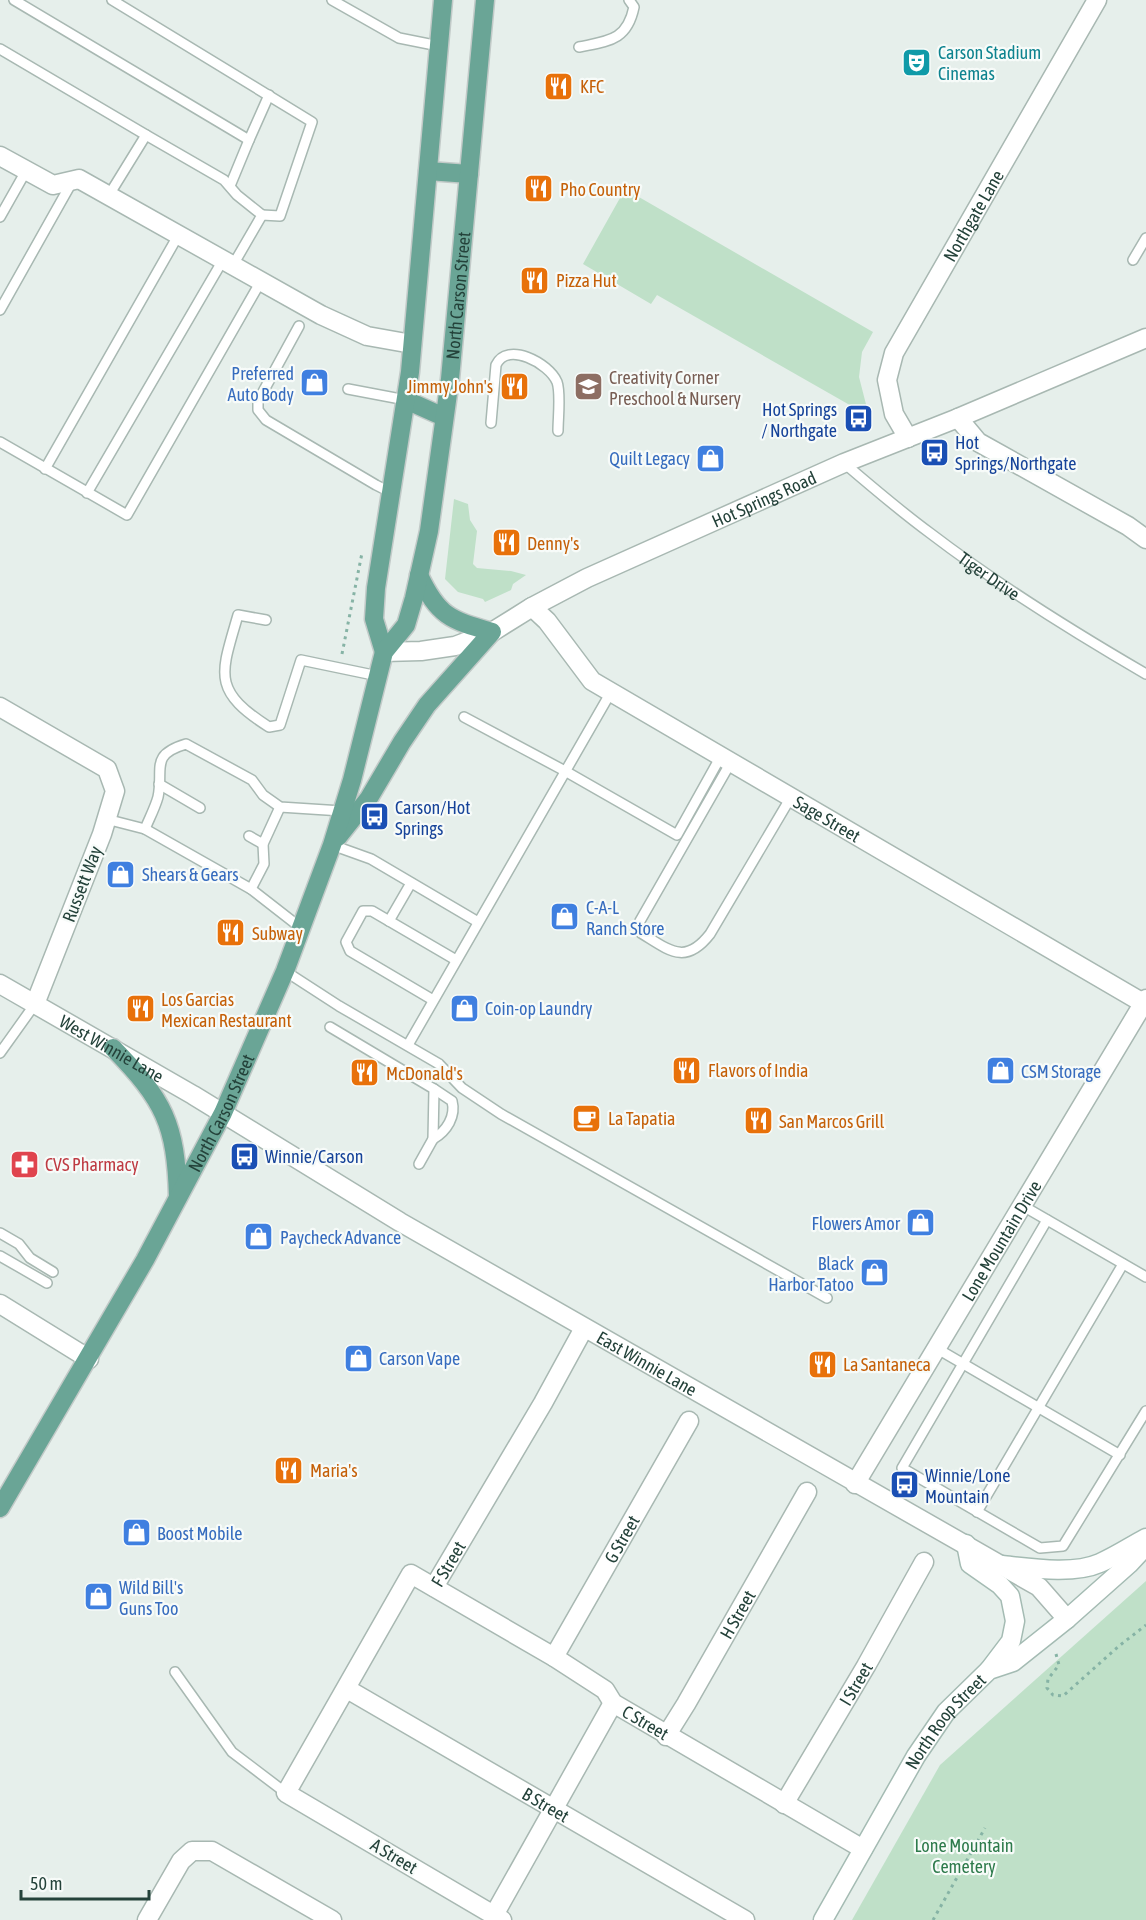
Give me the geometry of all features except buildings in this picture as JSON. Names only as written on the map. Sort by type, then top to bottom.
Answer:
[{"type":"main road","points":[[384,652],[374,619],[376,588],[406,400],[443,0]]},
{"type":"main road","name":"North Carson Street","points":[[0,1508],[89,1359],[223,1113],[285,971],[332,845],[384,652],[406,625],[429,531],[450,379],[485,0]]},
{"type":"main road","points":[[428,171],[469,174]]},
{"type":"main road","points":[[406,400],[444,417]]},
{"type":"main road","points":[[332,845],[369,798],[402,742],[428,705],[492,632],[459,622],[439,609],[428,594],[419,575]]},
{"type":"main road","points":[[113,1048],[148,1086],[167,1120],[177,1161],[178,1199]]},
{"type":"street","name":"Northgate Lane","points":[[908,438],[894,414],[887,380],[894,353],[1097,0]]},
{"type":"street","points":[[0,156],[53,185],[79,178],[321,315],[367,336],[412,344]]},
{"type":"street","name":"Hot Springs Road","points":[[384,652],[421,651],[455,646],[492,632],[531,607],[587,578],[844,463],[958,418],[1146,338]]},
{"type":"street","points":[[958,418],[978,442],[1128,526],[1146,539]]},
{"type":"street","name":"Sage Street","points":[[531,607],[546,621],[592,681],[1145,1001]]},
{"type":"street","name":"Russett Way","points":[[0,707],[107,769],[115,791],[35,1004]]},
{"type":"street","name":"West Winnie Lane","points":[[0,984],[223,1113]]},
{"type":"street","name":"Lone Mountain Drive","points":[[855,1484],[1023,1206],[1139,1026],[1145,1001]]},
{"type":"street","name":"East Winnie Lane","points":[[223,1113],[400,1222],[855,1484],[966,1544],[1039,1587],[1066,1619]]},
{"type":"street","points":[[0,1304],[89,1359]]},
{"type":"street","name":"F Street","points":[[286,1793],[411,1574],[434,1587],[543,1403],[584,1328]]},
{"type":"street","name":"G Street","points":[[554,1657],[689,1421]]},
{"type":"street","name":"H Street","points":[[666,1736],[807,1492]]},
{"type":"street","points":[[1002,1565],[1039,1569],[1098,1564],[1146,1538]]},
{"type":"street","points":[[966,1544],[970,1564],[1000,1585],[1010,1596],[1015,1621],[1011,1641],[989,1670]]},
{"type":"street","name":"North Roop Street","points":[[822,1920],[916,1756],[946,1712],[989,1670],[1012,1662],[1066,1619],[1129,1564],[1146,1546]]},
{"type":"street","name":"I Street","points":[[784,1804],[924,1562]]},
{"type":"street","name":"C Street","points":[[434,1587],[554,1657],[604,1690],[613,1703],[666,1736],[863,1849]]},
{"type":"street","name":"B Street","points":[[346,1689],[745,1920]]},
{"type":"street","points":[[498,1918],[553,1809],[613,1703]]},
{"type":"street","name":"A Street","points":[[286,1793],[498,1918]]},
{"type":"street","points":[[147,1920],[181,1861],[192,1851],[212,1851],[332,1920]]},
{"type":"lane","points":[[14,0],[249,140]]},
{"type":"lane","points":[[0,49],[224,180],[262,215],[280,216],[312,122],[112,0]]},
{"type":"lane","points":[[333,0],[399,38],[439,46]]},
{"type":"lane","points":[[579,47],[607,42],[621,35],[627,29],[632,17],[634,7],[629,0]]},
{"type":"lane","points":[[230,186],[268,95]]},
{"type":"lane","points":[[109,195],[146,135]]},
{"type":"lane","points":[[0,217],[26,171]]},
{"type":"lane","points":[[0,310],[73,180]]},
{"type":"lane","points":[[87,493],[228,263],[262,215]]},
{"type":"lane","points":[[45,468],[178,234]]},
{"type":"lane","points":[[1133,260],[1146,238]]},
{"type":"lane","points":[[0,442],[127,515],[261,281]]},
{"type":"lane","points":[[299,326],[258,401],[259,413],[276,426],[392,493]]},
{"type":"lane","points":[[491,423],[495,365],[498,359],[505,354],[526,357],[551,373],[558,384],[558,430]]},
{"type":"lane","points":[[348,389],[406,400]]},
{"type":"lane","name":"Tiger Drive","points":[[844,463],[930,533],[980,568],[1082,637],[1146,674]]},
{"type":"lane","points":[[266,620],[238,615],[224,664],[227,690],[247,713],[268,727],[280,725],[301,660],[378,676]]},
{"type":"lane","points":[[408,1045],[611,692]]},
{"type":"lane","points":[[464,717],[677,835],[726,759]]},
{"type":"lane","points":[[145,829],[158,798],[158,773],[161,761],[170,749],[186,744],[252,780],[263,795],[280,807],[342,811]]},
{"type":"lane","points":[[726,759],[640,921],[641,933],[675,953],[688,952],[702,944],[710,934],[791,797]]},
{"type":"lane","points":[[159,784],[200,808]]},
{"type":"lane","points":[[251,890],[264,864],[262,844],[280,807]]},
{"type":"lane","points":[[106,819],[145,829],[251,890],[301,928]]},
{"type":"lane","points":[[249,836],[262,844]]},
{"type":"lane","points":[[332,845],[371,859],[478,922]]},
{"type":"lane","points":[[389,921],[411,883]]},
{"type":"lane","points":[[433,1000],[350,951],[346,942],[363,911],[372,911],[456,960]]},
{"type":"lane","points":[[285,971],[339,1006],[439,1064],[462,1088],[501,1114],[827,1298]]},
{"type":"lane","points":[[0,1053],[35,1004]]},
{"type":"lane","points":[[330,1027],[452,1101],[454,1112],[442,1134],[433,1139]]},
{"type":"lane","points":[[419,1164],[433,1139],[434,1089]]},
{"type":"lane","points":[[1023,1206],[1146,1278]]},
{"type":"lane","points":[[1047,1220],[902,1468],[1040,1548],[1063,1546],[1120,1455],[1142,1428],[1146,1411]]},
{"type":"lane","points":[[0,1233],[19,1244],[30,1258],[53,1272]]},
{"type":"lane","points":[[0,1256],[46,1283]]},
{"type":"lane","points":[[977,1512],[1123,1264]]},
{"type":"lane","points":[[936,1348],[1120,1455]]},
{"type":"lane","points":[[175,1672],[232,1752],[286,1793]]},
{"type":"path","points":[[342,654],[364,543]]},
{"type":"path","points":[[1056,1654],[1059,1665],[1048,1679],[1047,1688],[1053,1695],[1063,1696],[1146,1625]]},
{"type":"path","points":[[933,1920],[985,1828]]},
{"type":"green space","points":[[625,189],[873,332],[862,352],[859,377],[869,416],[657,295],[651,304],[583,264]]},
{"type":"green space","points":[[454,499],[468,504],[470,520],[477,531],[473,564],[477,568],[511,571],[526,575],[513,584],[511,590],[485,602],[483,599],[458,592],[445,579]]},
{"type":"green space","name":"Lone Mountain Cemetery","points":[[1146,1581],[1146,1920],[852,1920],[940,1765]]},
{"type":"place","name":"Carson Stadium Cinemas","points":[[917,62]]},
{"type":"place","name":"KFC","points":[[559,86]]},
{"type":"place","name":"Pho Country","points":[[539,189]]},
{"type":"place","name":"Pizza Hut","points":[[535,280]]},
{"type":"place","name":"Preferred Auto Body","points":[[315,383]]},
{"type":"place","name":"Jimmy John's","points":[[514,386]]},
{"type":"place","name":"Creativity Corner Preschool & Nursery","points":[[588,387]]},
{"type":"place","name":"Hot Springs / Northgate","points":[[858,419]]},
{"type":"place","name":"Hot Springs/Northgate","points":[[934,452]]},
{"type":"place","name":"Quilt Legacy","points":[[711,458]]},
{"type":"place","name":"Denny's","points":[[506,543]]},
{"type":"place","name":"Carson/Hot Springs","points":[[374,817]]},
{"type":"place","name":"Shears & Gears","points":[[121,874]]},
{"type":"place","name":"C-A-L Ranch Store","points":[[565,917]]},
{"type":"place","name":"Subway","points":[[231,933]]},
{"type":"place","name":"Coin-op Laundry","points":[[464,1008]]},
{"type":"place","name":"Los Garcias Mexican Restaurant","points":[[140,1009]]},
{"type":"place","name":"Flavors of India","points":[[687,1070]]},
{"type":"place","name":"CSM Storage","points":[[1000,1071]]},
{"type":"place","name":"McDonald's","points":[[365,1073]]},
{"type":"place","name":"La Tapatia","points":[[587,1118]]},
{"type":"place","name":"San Marcos Grill","points":[[758,1121]]},
{"type":"place","name":"Winnie/Carson","points":[[244,1156]]},
{"type":"place","name":"CVS Pharmacy","points":[[24,1164]]},
{"type":"place","name":"Flowers Amor","points":[[921,1223]]},
{"type":"place","name":"Paycheck Advance","points":[[259,1237]]},
{"type":"place","name":"Black Harbor Tatoo","points":[[875,1273]]},
{"type":"place","name":"Carson Vape","points":[[358,1358]]},
{"type":"place","name":"La Santaneca","points":[[822,1364]]},
{"type":"place","name":"Maria's","points":[[289,1470]]},
{"type":"place","name":"Winnie/Lone Mountain","points":[[904,1485]]},
{"type":"place","name":"Boost Mobile","points":[[136,1533]]},
{"type":"place","name":"Wild Bill's Guns Too","points":[[98,1597]]}]
